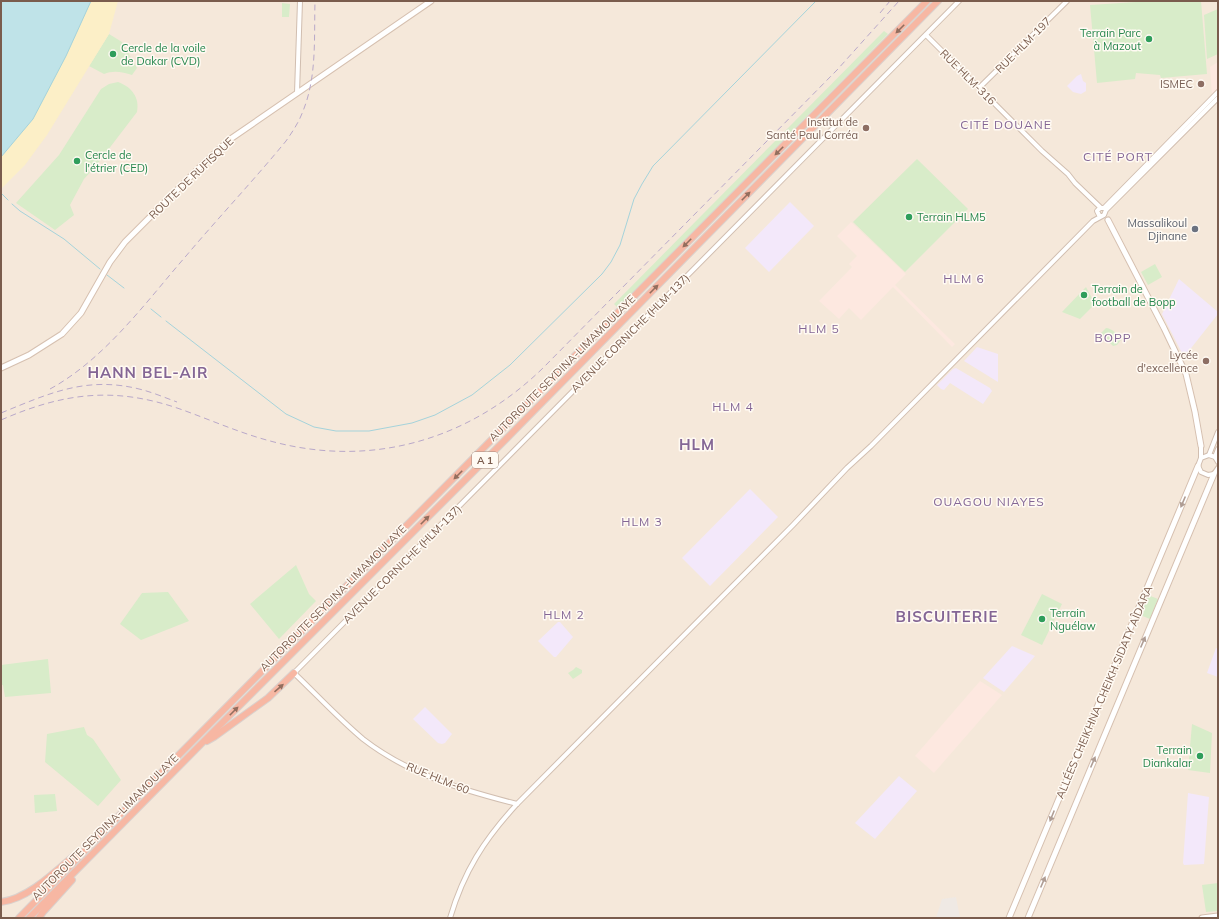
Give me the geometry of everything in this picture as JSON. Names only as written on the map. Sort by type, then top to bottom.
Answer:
[{"type":"highway","name":"AUTOROUTE SEYDINA-LIMAMOULAYE","points":[[19,918],[927,1]]},
{"type":"highway","name":"AUTOROUTE SEYDINA-LIMAMOULAYE","points":[[29,918],[511,434],[939,1]]},
{"type":"highway","points":[[202,743],[214,737],[258,705],[294,674]]},
{"type":"highway","points":[[1,902],[18,897],[29,891],[62,867],[98,837]]},
{"type":"highway","points":[[39,918],[83,869],[103,843]]},
{"type":"main road","name":"ROUTE DE RUFISQUE","points":[[1,368],[29,355],[62,334],[81,313],[104,273],[125,242],[216,151],[229,140],[431,1]]},
{"type":"main road","points":[[1108,220],[1184,370],[1195,412],[1201,446]]},
{"type":"main road","name":"ALLÉES CHEIKHNA CHEIKH SIDATY AÎDARA","points":[[1009,918],[1198,466]]},
{"type":"main road","name":"ALLÉES CHEIKHNA CHEIKH SIDATY AÎDARA","points":[[1028,918],[1214,474]]},
{"type":"main road","points":[[1202,918],[1218,916]]},
{"type":"street","points":[[297,93],[300,1]]},
{"type":"street","name":"AVENUE CORNICHE (HLM-137)","points":[[294,674],[959,1]]},
{"type":"street","name":"RUE HLM-197","points":[[979,88],[1067,1]]},
{"type":"street","name":"RUE HLM-316","points":[[926,35],[1042,151],[1068,174],[1096,204],[1108,220]]},
{"type":"street","points":[[1102,212],[1218,92]]},
{"type":"street","points":[[450,918],[458,891],[477,854],[498,824],[788,530],[847,468],[1218,98]]},
{"type":"street","points":[[1201,458],[1208,455],[1218,432]]},
{"type":"street","points":[[1201,446],[1204,452],[1215,457],[1218,462]]},
{"type":"street","points":[[1201,446],[1201,458],[1198,466],[1200,471],[1204,474],[1214,474],[1218,468]]},
{"type":"street","points":[[1215,457],[1218,449]]},
{"type":"street","name":"RUE HLM-60","points":[[294,674],[350,727],[373,746],[393,759],[421,774],[450,785],[517,804]]},
{"type":"shaded area","points":[[91,1],[1218,1],[1218,918],[1,918],[1,157],[33,119]]},
{"type":"shaded area","points":[[1218,62],[1218,90],[1212,96],[1210,67]]},
{"type":"shaded area","points":[[1081,74],[1083,81],[1086,83],[1086,91],[1081,94],[1073,92],[1067,86]]},
{"type":"shaded area","points":[[790,202],[814,226],[769,272],[745,248]]},
{"type":"shaded area","points":[[851,222],[906,274],[895,285],[955,344],[952,347],[893,287],[861,320],[849,308],[839,319],[819,301],[852,267],[849,264],[857,256],[837,236]]},
{"type":"shaded area","points":[[1179,279],[1218,312],[1188,352],[1182,353],[1162,314]]},
{"type":"shaded area","points":[[977,347],[998,354],[998,382],[964,361]]},
{"type":"shaded area","points":[[956,368],[990,388],[992,391],[983,404],[950,383],[944,390],[937,385],[953,369]]},
{"type":"shaded area","points":[[750,489],[778,517],[710,586],[682,558]]},
{"type":"shaded area","points":[[558,622],[560,622],[573,637],[556,657],[554,657],[538,641]]},
{"type":"shaded area","points":[[1012,646],[1035,656],[1004,692],[983,678]]},
{"type":"shaded area","points":[[1216,648],[1218,649],[1218,677],[1207,673]]},
{"type":"shaded area","points":[[980,681],[1002,695],[934,773],[915,756]]},
{"type":"shaded area","points":[[425,707],[452,734],[445,743],[438,743],[413,719]]},
{"type":"shaded area","points":[[899,776],[917,791],[875,839],[855,823]]},
{"type":"shaded area","points":[[1188,793],[1209,797],[1204,864],[1184,865],[1183,863]]},
{"type":"shaded area","points":[[956,897],[960,918],[936,918],[942,899]]},
{"type":"green space","name":"Terrain Parc à Mazout","points":[[1151,1],[1201,1],[1207,74],[1161,78],[1160,75],[1136,73],[1135,79],[1097,83],[1090,5]]},
{"type":"green space","points":[[282,3],[290,4],[289,17],[282,17]]},
{"type":"green space","points":[[1218,9],[1218,54],[1207,59],[1204,15]]},
{"type":"green space","points":[[884,31],[888,34],[618,308],[614,304]]},
{"type":"green space","name":"Cercle de la voile de Dakar (CVD)","points":[[109,34],[122,42],[137,68],[132,75],[118,72],[104,74],[89,66]]},
{"type":"green space","name":"Cercle de l'étrier (CED)","points":[[118,82],[131,90],[134,94],[138,107],[137,112],[84,179],[70,205],[74,215],[55,230],[16,203],[59,155],[101,89],[109,84]]},
{"type":"green space","name":"Terrain HLM5","points":[[917,159],[968,209],[905,272],[853,222]]},
{"type":"green space","points":[[1155,264],[1162,277],[1148,285],[1141,272]]},
{"type":"green space","name":"Terrain de football de Bopp","points":[[1086,287],[1095,304],[1080,319],[1062,312]]},
{"type":"green space","name":"BOPP","points":[[1106,328],[1113,330],[1120,338],[1121,340],[1117,345],[1113,346],[1101,333]]},
{"type":"green space","points":[[296,565],[309,594],[316,601],[279,639],[250,604]]},
{"type":"green space","points":[[168,592],[189,621],[141,640],[120,624],[142,593]]},
{"type":"green space","name":"Terrain Nguélaw","points":[[1042,594],[1062,604],[1042,645],[1021,635]]},
{"type":"green space","points":[[1148,595],[1158,599],[1150,619],[1140,615]]},
{"type":"green space","points":[[48,659],[51,693],[5,697],[3,685],[1,685],[1,665]]},
{"type":"green space","points":[[576,667],[582,670],[582,673],[573,679],[568,673]]},
{"type":"green space","name":"Terrain Diankalar","points":[[1192,724],[1212,733],[1210,773],[1188,770]]},
{"type":"green space","points":[[84,727],[87,735],[93,739],[121,780],[98,806],[45,762],[47,734]]},
{"type":"green space","points":[[55,794],[57,811],[35,813],[34,795]]},
{"type":"green space","points":[[1218,883],[1218,911],[1206,912],[1202,885]]},
{"type":"sand","points":[[91,1],[118,1],[109,34],[47,135],[25,165],[1,189],[1,157],[8,150],[67,54]]},
{"type":"water","points":[[1,1],[91,1],[66,56],[33,119],[1,157]]},
{"type":"waterway","points":[[166,321],[286,414],[314,427],[336,431],[369,431],[412,423],[435,415],[472,395],[510,365],[602,274],[611,262],[620,245],[634,199],[653,166],[816,1]]},
{"type":"waterway","points":[[1,193],[8,200]]},
{"type":"waterway","points":[[12,204],[20,211],[64,239],[100,269]]},
{"type":"waterway","points":[[107,275],[124,288]]},
{"type":"waterway","points":[[151,309],[161,317]]},
{"type":"railway","points":[[50,389],[70,377],[107,346],[262,170],[289,137],[301,115],[311,85],[314,57],[315,1]]},
{"type":"railway","points":[[880,13],[890,1]]},
{"type":"railway","points":[[1,420],[24,411],[67,399],[111,395],[133,397],[156,402],[180,409],[262,439],[311,449],[348,451],[384,449],[419,441],[452,429],[484,413],[515,393],[543,368],[837,70],[899,1]]},
{"type":"railway","points":[[1,413],[53,393],[87,385],[104,384],[123,386],[147,391],[177,402]]},
{"type":"place","name":"Terrain Parc à Mazout","points":[[1149,39]]},
{"type":"place","name":"Cercle de la voile de Dakar (CVD)","points":[[113,54]]},
{"type":"place","name":"ISMEC","points":[[1201,84]]},
{"type":"place","name":"Institut de Santé Paul Corréa","points":[[866,128]]},
{"type":"place","name":"Cercle de l'étrier (CED)","points":[[77,161]]},
{"type":"place","name":"Terrain HLM5","points":[[909,217]]},
{"type":"place","name":"Massalikoul Djinane","points":[[1195,229]]},
{"type":"place","name":"Terrain de football de Bopp","points":[[1084,295]]},
{"type":"place","name":"Lycée d'excellence","points":[[1206,361]]},
{"type":"place","name":"Terrain Nguélaw","points":[[1042,619]]},
{"type":"place","name":"Terrain Diankalar","points":[[1200,756]]},
{"type":"district","name":"CITÉ DOUANE","points":[[1006,125]]},
{"type":"district","name":"CITÉ PORT","points":[[1118,157]]},
{"type":"district","name":"HLM 6","points":[[964,279]]},
{"type":"district","name":"HLM 5","points":[[819,329]]},
{"type":"district","name":"BOPP","points":[[1113,338]]},
{"type":"district","name":"HANN BEL-AIR","points":[[148,373]]},
{"type":"district","name":"HLM 4","points":[[733,407]]},
{"type":"district","name":"HLM","points":[[697,445]]},
{"type":"district","name":"OUAGOU NIAYES","points":[[989,502]]},
{"type":"district","name":"HLM 3","points":[[642,522]]},
{"type":"district","name":"HLM 2","points":[[564,615]]},
{"type":"district","name":"BISCUITERIE","points":[[947,617]]}]
